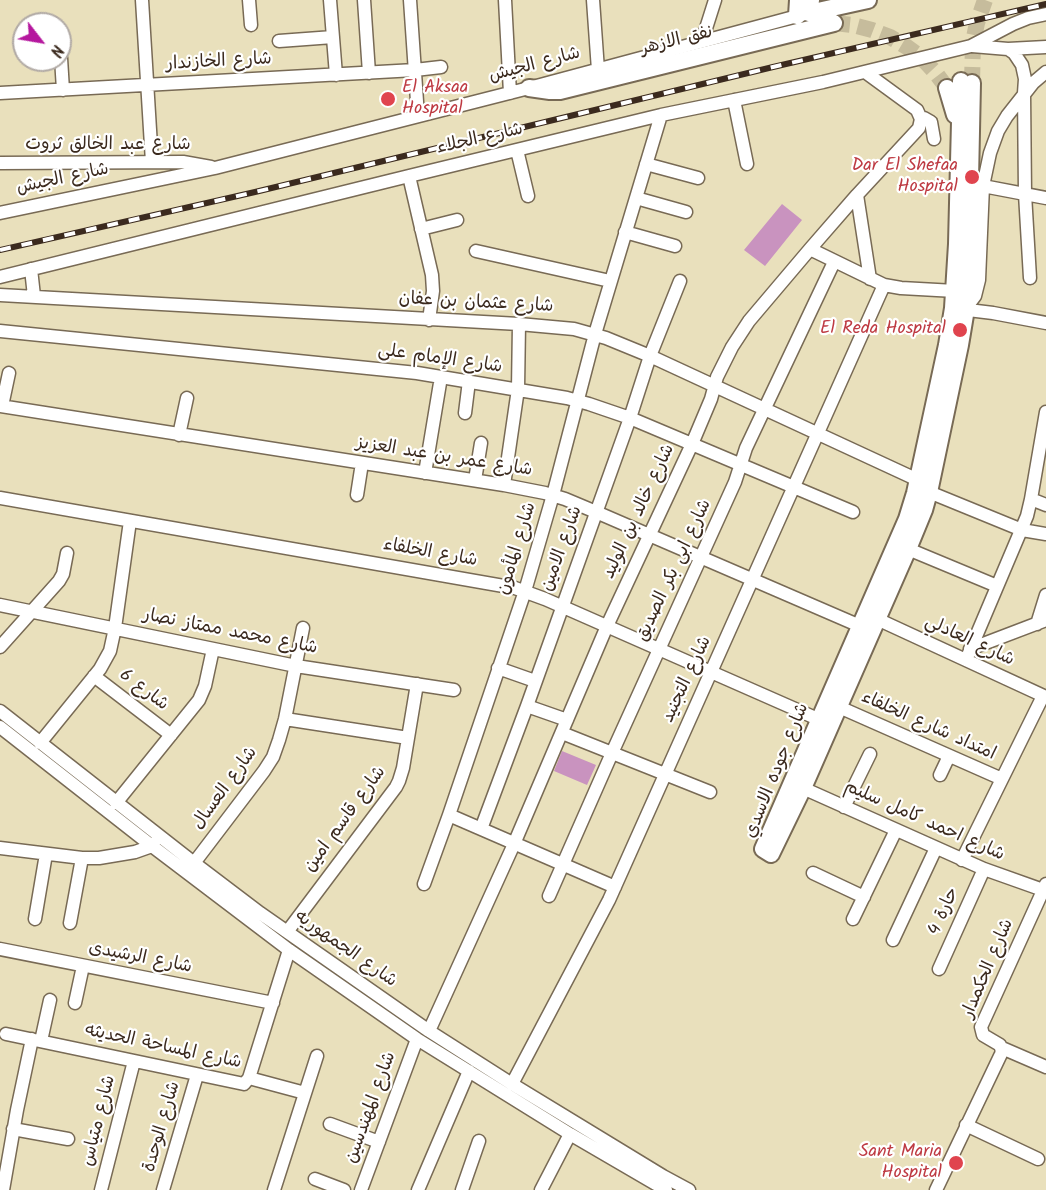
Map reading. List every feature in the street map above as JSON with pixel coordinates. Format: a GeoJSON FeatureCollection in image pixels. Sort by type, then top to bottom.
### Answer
{"type":"FeatureCollection","features":[{"type":"Feature","properties":{"kind":"main road","name":"شارع الجيش"},"geometry":{"type":"LineString","coordinates":[[804,7],[868,0]]}},
{"type":"Feature","properties":{"kind":"main road","name":"نفق الازهر"},"geometry":{"type":"LineString","coordinates":[[529,88],[560,91],[834,23]]}},
{"type":"Feature","properties":{"kind":"main road","name":"شارع جوده الاسدي"},"geometry":{"type":"LineString","coordinates":[[825,722],[839,707],[924,510],[924,486],[947,345],[959,309],[968,276],[970,155],[960,84],[955,114],[959,140],[955,291],[959,309]]}},
{"type":"Feature","properties":{"kind":"main road","name":"شارع جوده الاسدي"},"geometry":{"type":"LineString","coordinates":[[797,785],[825,722],[860,626],[924,486]]}},
{"type":"Feature","properties":{"kind":"street"},"geometry":{"type":"LineString","coordinates":[[142,0],[152,162]]}},
{"type":"Feature","properties":{"kind":"street"},"geometry":{"type":"LineString","coordinates":[[249,0],[251,25]]}},
{"type":"Feature","properties":{"kind":"street"},"geometry":{"type":"LineString","coordinates":[[330,0],[336,75]]}},
{"type":"Feature","properties":{"kind":"street"},"geometry":{"type":"LineString","coordinates":[[364,0],[369,73]]}},
{"type":"Feature","properties":{"kind":"street"},"geometry":{"type":"LineString","coordinates":[[410,0],[418,116]]}},
{"type":"Feature","properties":{"kind":"street"},"geometry":{"type":"LineString","coordinates":[[505,0],[510,93]]}},
{"type":"Feature","properties":{"kind":"street"},"geometry":{"type":"LineString","coordinates":[[593,0],[598,70]]}},
{"type":"Feature","properties":{"kind":"street"},"geometry":{"type":"LineString","coordinates":[[702,41],[715,0]]}},
{"type":"Feature","properties":{"kind":"street","name":"شارع الجيش"},"geometry":{"type":"LineString","coordinates":[[0,213],[215,168],[510,93],[702,41],[804,7]]}},
{"type":"Feature","properties":{"kind":"street","name":"شارع الجلاء"},"geometry":{"type":"LineString","coordinates":[[0,277],[661,115],[865,72],[971,46],[1013,24],[1046,14]]}},
{"type":"Feature","properties":{"kind":"street"},"geometry":{"type":"LineString","coordinates":[[279,41],[333,37]]}},
{"type":"Feature","properties":{"kind":"street","name":"شارع الجلاء"},"geometry":{"type":"LineString","coordinates":[[971,46],[1008,49],[1046,47]]}},
{"type":"Feature","properties":{"kind":"street"},"geometry":{"type":"LineString","coordinates":[[1008,49],[1022,65],[1026,79],[1024,93],[1025,194],[1030,278]]}},
{"type":"Feature","properties":{"kind":"street","name":"شارع الخازندار"},"geometry":{"type":"LineString","coordinates":[[0,93],[336,75],[441,67]]}},
{"type":"Feature","properties":{"kind":"street"},"geometry":{"type":"LineString","coordinates":[[62,72],[63,90]]}},
{"type":"Feature","properties":{"kind":"street"},"geometry":{"type":"LineString","coordinates":[[865,72],[916,110],[921,119],[931,122],[934,139]]}},
{"type":"Feature","properties":{"kind":"street"},"geometry":{"type":"LineString","coordinates":[[1024,93],[1046,72]]}},
{"type":"Feature","properties":{"kind":"street","name":"شارع جوده الاسدي"},"geometry":{"type":"LineString","coordinates":[[959,309],[975,296],[979,280],[983,186],[993,142],[1007,116],[1024,93]]}},
{"type":"Feature","properties":{"kind":"street"},"geometry":{"type":"LineString","coordinates":[[734,100],[747,164]]}},
{"type":"Feature","properties":{"kind":"street","name":"شارع المأمون"},"geometry":{"type":"LineString","coordinates":[[424,884],[525,591],[610,281],[661,115]]}},
{"type":"Feature","properties":{"kind":"street","name":"شارع خالد بن الوليد"},"geometry":{"type":"LineString","coordinates":[[429,1031],[514,844],[607,626],[692,444],[722,365],[740,334],[810,249],[919,128],[921,119]]}},
{"type":"Feature","properties":{"kind":"street"},"geometry":{"type":"LineString","coordinates":[[517,150],[528,196]]}},
{"type":"Feature","properties":{"kind":"street","name":"شارع عبد الخالق ثروت"},"geometry":{"type":"LineString","coordinates":[[0,163],[183,162],[215,168]]}},
{"type":"Feature","properties":{"kind":"street"},"geometry":{"type":"LineString","coordinates":[[646,164],[698,178]]}},
{"type":"Feature","properties":{"kind":"street"},"geometry":{"type":"LineString","coordinates":[[409,176],[433,283],[429,320]]}},
{"type":"Feature","properties":{"kind":"street"},"geometry":{"type":"LineString","coordinates":[[983,186],[1046,198]]}},
{"type":"Feature","properties":{"kind":"street"},"geometry":{"type":"LineString","coordinates":[[857,195],[870,279]]}},
{"type":"Feature","properties":{"kind":"street"},"geometry":{"type":"LineString","coordinates":[[636,198],[686,212]]}},
{"type":"Feature","properties":{"kind":"street"},"geometry":{"type":"LineString","coordinates":[[422,229],[457,220]]}},
{"type":"Feature","properties":{"kind":"street"},"geometry":{"type":"LineString","coordinates":[[625,232],[675,246]]}},
{"type":"Feature","properties":{"kind":"street"},"geometry":{"type":"LineString","coordinates":[[810,249],[884,285],[955,291]]}},
{"type":"Feature","properties":{"kind":"street"},"geometry":{"type":"LineString","coordinates":[[476,251],[610,281]]}},
{"type":"Feature","properties":{"kind":"street","name":"شارع ابى بكر الصديق"},"geometry":{"type":"LineString","coordinates":[[549,896],[735,482],[746,448],[834,262]]}},
{"type":"Feature","properties":{"kind":"street"},"geometry":{"type":"LineString","coordinates":[[31,269],[34,296]]}},
{"type":"Feature","properties":{"kind":"street","name":"شارع الامين"},"geometry":{"type":"LineString","coordinates":[[481,829],[680,281]]}},
{"type":"Feature","properties":{"kind":"street","name":"شارع التجنيد"},"geometry":{"type":"LineString","coordinates":[[512,1084],[615,887],[884,285]]}},
{"type":"Feature","properties":{"kind":"street","name":"شارع عثمان بن عفان"},"geometry":{"type":"LineString","coordinates":[[0,295],[574,329],[595,334],[651,357],[1022,530],[1046,534]]}},
{"type":"Feature","properties":{"kind":"street"},"geometry":{"type":"LineString","coordinates":[[959,309],[1046,323]]}},
{"type":"Feature","properties":{"kind":"street"},"geometry":{"type":"LineString","coordinates":[[504,485],[518,389],[519,324]]}},
{"type":"Feature","properties":{"kind":"street","name":"شارع الإمام على"},"geometry":{"type":"LineString","coordinates":[[0,331],[441,377],[578,401],[630,418],[853,512]]}},
{"type":"Feature","properties":{"kind":"street"},"geometry":{"type":"LineString","coordinates":[[1,406],[9,374]]}},
{"type":"Feature","properties":{"kind":"street"},"geometry":{"type":"LineString","coordinates":[[425,473],[441,377]]}},
{"type":"Feature","properties":{"kind":"street"},"geometry":{"type":"LineString","coordinates":[[465,413],[469,381]]}},
{"type":"Feature","properties":{"kind":"street"},"geometry":{"type":"LineString","coordinates":[[179,435],[187,398]]}},
{"type":"Feature","properties":{"kind":"street","name":"شارع عمر بن عبد العزيز"},"geometry":{"type":"LineString","coordinates":[[1,406],[475,480],[553,495],[860,626]]}},
{"type":"Feature","properties":{"kind":"street"},"geometry":{"type":"LineString","coordinates":[[968,655],[1022,530],[1031,499],[1046,412]]}},
{"type":"Feature","properties":{"kind":"street"},"geometry":{"type":"LineString","coordinates":[[475,480],[481,443]]}},
{"type":"Feature","properties":{"kind":"street"},"geometry":{"type":"LineString","coordinates":[[357,495],[362,463]]}},
{"type":"Feature","properties":{"kind":"street","name":"شارع الخلفاء"},"geometry":{"type":"LineString","coordinates":[[0,498],[492,583],[525,591],[825,722]]}},
{"type":"Feature","properties":{"kind":"street"},"geometry":{"type":"LineString","coordinates":[[1031,499],[1046,505]]}},
{"type":"Feature","properties":{"kind":"street"},"geometry":{"type":"LineString","coordinates":[[40,743],[94,676],[110,651],[130,521]]}},
{"type":"Feature","properties":{"kind":"street"},"geometry":{"type":"LineString","coordinates":[[908,549],[997,586]]}},
{"type":"Feature","properties":{"kind":"street"},"geometry":{"type":"LineString","coordinates":[[0,647],[61,579],[67,553]]}},
{"type":"Feature","properties":{"kind":"street"},"geometry":{"type":"LineString","coordinates":[[968,655],[1041,622],[1046,595]]}},
{"type":"Feature","properties":{"kind":"street","name":"شارع محمد ممتاز نصار"},"geometry":{"type":"LineString","coordinates":[[0,605],[296,666],[454,690]]}},
{"type":"Feature","properties":{"kind":"street","name":"شارع العادلي"},"geometry":{"type":"LineString","coordinates":[[877,620],[968,655],[1045,697]]}},
{"type":"Feature","properties":{"kind":"street","name":"شارع العسال"},"geometry":{"type":"LineString","coordinates":[[194,863],[269,764],[277,749],[303,628]]}},
{"type":"Feature","properties":{"kind":"street"},"geometry":{"type":"LineString","coordinates":[[116,803],[194,707],[207,679],[213,649]]}},
{"type":"Feature","properties":{"kind":"street"},"geometry":{"type":"LineString","coordinates":[[498,668],[535,681]]}},
{"type":"Feature","properties":{"kind":"street","name":"شارع 6"},"geometry":{"type":"LineString","coordinates":[[94,676],[171,735]]}},
{"type":"Feature","properties":{"kind":"street","name":"شارع قاسم امين"},"geometry":{"type":"LineString","coordinates":[[287,932],[396,787],[402,774],[417,684]]}},
{"type":"Feature","properties":{"kind":"street"},"geometry":{"type":"LineString","coordinates":[[962,860],[1045,697]]}},
{"type":"Feature","properties":{"kind":"street"},"geometry":{"type":"LineString","coordinates":[[526,706],[567,720]]}},
{"type":"Feature","properties":{"kind":"street","name":"امتداد شارع الخلفاء"},"geometry":{"type":"LineString","coordinates":[[839,707],[1002,779]]}},
{"type":"Feature","properties":{"kind":"street","name":"شارع الجمهوريه"},"geometry":{"type":"LineString","coordinates":[[0,711],[116,803],[131,822]]}},
{"type":"Feature","properties":{"kind":"street"},"geometry":{"type":"LineString","coordinates":[[285,719],[408,738]]}},
{"type":"Feature","properties":{"kind":"street","name":"شارع الجمهوريه"},"geometry":{"type":"LineString","coordinates":[[0,727],[131,822],[289,950],[417,1039],[570,1134],[644,1185],[666,1190]]}},
{"type":"Feature","properties":{"kind":"street"},"geometry":{"type":"LineString","coordinates":[[562,733],[710,792]]}},
{"type":"Feature","properties":{"kind":"street"},"geometry":{"type":"LineString","coordinates":[[844,807],[870,754]]}},
{"type":"Feature","properties":{"kind":"street"},"geometry":{"type":"LineString","coordinates":[[940,775],[949,756]]}},
{"type":"Feature","properties":{"kind":"street","name":"شارع احمد كامل سليم"},"geometry":{"type":"LineString","coordinates":[[797,785],[984,870],[1045,888]]}},
{"type":"Feature","properties":{"kind":"street"},"geometry":{"type":"LineString","coordinates":[[449,815],[615,887]]}},
{"type":"Feature","properties":{"kind":"street"},"geometry":{"type":"LineString","coordinates":[[853,919],[896,830]]}},
{"type":"Feature","properties":{"kind":"street"},"geometry":{"type":"LineString","coordinates":[[0,848],[82,858],[117,856],[156,842]]}},
{"type":"Feature","properties":{"kind":"street","name":"شارع الجمهوريه"},"geometry":{"type":"LineString","coordinates":[[156,842],[194,863],[287,932],[429,1031],[512,1084],[689,1190]]}},
{"type":"Feature","properties":{"kind":"street"},"geometry":{"type":"LineString","coordinates":[[893,940],[936,848]]}},
{"type":"Feature","properties":{"kind":"street"},"geometry":{"type":"LineString","coordinates":[[35,919],[46,854]]}},
{"type":"Feature","properties":{"kind":"street"},"geometry":{"type":"LineString","coordinates":[[70,923],[82,858]]}},
{"type":"Feature","properties":{"kind":"street","name":"حارة 4"},"geometry":{"type":"LineString","coordinates":[[939,969],[984,870]]}},
{"type":"Feature","properties":{"kind":"street"},"geometry":{"type":"LineString","coordinates":[[813,873],[864,897]]}},
{"type":"Feature","properties":{"kind":"street","name":"شارع الحكمدار"},"geometry":{"type":"LineString","coordinates":[[1045,888],[981,1027],[982,1035],[1002,1048],[1046,1067]]}},
{"type":"Feature","properties":{"kind":"street","name":"شارع الرشيدى"},"geometry":{"type":"LineString","coordinates":[[0,949],[273,1003]]}},
{"type":"Feature","properties":{"kind":"street","name":"شارع المساحة الحديثه"},"geometry":{"type":"LineString","coordinates":[[6,1034],[241,1085],[247,1083],[249,1078],[289,950]]}},
{"type":"Feature","properties":{"kind":"street"},"geometry":{"type":"LineString","coordinates":[[75,1003],[83,966]]}},
{"type":"Feature","properties":{"kind":"street"},"geometry":{"type":"LineString","coordinates":[[3,1190],[13,1129],[50,1000]]}},
{"type":"Feature","properties":{"kind":"street","name":"شارع المهندسين"},"geometry":{"type":"LineString","coordinates":[[361,1190],[417,1039]]}},
{"type":"Feature","properties":{"kind":"street"},"geometry":{"type":"LineString","coordinates":[[936,1190],[1002,1048]]}},
{"type":"Feature","properties":{"kind":"street"},"geometry":{"type":"LineString","coordinates":[[274,1190],[317,1056]]}},
{"type":"Feature","properties":{"kind":"street","name":"شارع متياس"},"geometry":{"type":"LineString","coordinates":[[101,1190],[134,1061]]}},
{"type":"Feature","properties":{"kind":"street"},"geometry":{"type":"LineString","coordinates":[[418,1190],[469,1071]]}},
{"type":"Feature","properties":{"kind":"street","name":"شارع الوحدة"},"geometry":{"type":"LineString","coordinates":[[163,1190],[197,1075]]}},
{"type":"Feature","properties":{"kind":"street"},"geometry":{"type":"LineString","coordinates":[[249,1078],[305,1093]]}},
{"type":"Feature","properties":{"kind":"street"},"geometry":{"type":"LineString","coordinates":[[330,1124],[379,1142]]}},
{"type":"Feature","properties":{"kind":"street"},"geometry":{"type":"LineString","coordinates":[[966,1125],[1038,1159]]}},
{"type":"Feature","properties":{"kind":"street"},"geometry":{"type":"LineString","coordinates":[[13,1129],[68,1139]]}},
{"type":"Feature","properties":{"kind":"street"},"geometry":{"type":"LineString","coordinates":[[541,1190],[570,1134]]}},
{"type":"Feature","properties":{"kind":"street"},"geometry":{"type":"LineString","coordinates":[[462,1190],[479,1141]]}},
{"type":"Feature","properties":{"kind":"street"},"geometry":{"type":"LineString","coordinates":[[315,1179],[344,1190]]}},
{"type":"Feature","properties":{"kind":"building"},"geometry":{"type":"Polygon","coordinates":[[[782,204],[802,220],[765,266],[744,250],[782,204]]]}},
{"type":"Feature","properties":{"kind":"building"},"geometry":{"type":"Polygon","coordinates":[[[562,751],[596,765],[587,785],[554,771],[562,751]]]}},
{"type":"Feature","properties":{"kind":"tunnel"},"geometry":{"type":"LineString","coordinates":[[972,83],[973,42],[985,0]]}},
{"type":"Feature","properties":{"kind":"tunnel"},"geometry":{"type":"LineString","coordinates":[[834,23],[853,25],[890,37],[922,58],[947,88]]}},
{"type":"Feature","properties":{"kind":"railway"},"geometry":{"type":"LineString","coordinates":[[0,250],[255,192],[773,67],[1046,4]]}},
{"type":"Feature","properties":{"kind":"place","name":"El Aksaa Hospital"},"geometry":{"type":"Point","coordinates":[388,99]}},
{"type":"Feature","properties":{"kind":"place","name":"Dar El Shefaa Hospital"},"geometry":{"type":"Point","coordinates":[972,177]}},
{"type":"Feature","properties":{"kind":"place","name":"El Reda Hospital"},"geometry":{"type":"Point","coordinates":[960,330]}},
{"type":"Feature","properties":{"kind":"place","name":"Sant Maria Hospital"},"geometry":{"type":"Point","coordinates":[956,1163]}}]}
